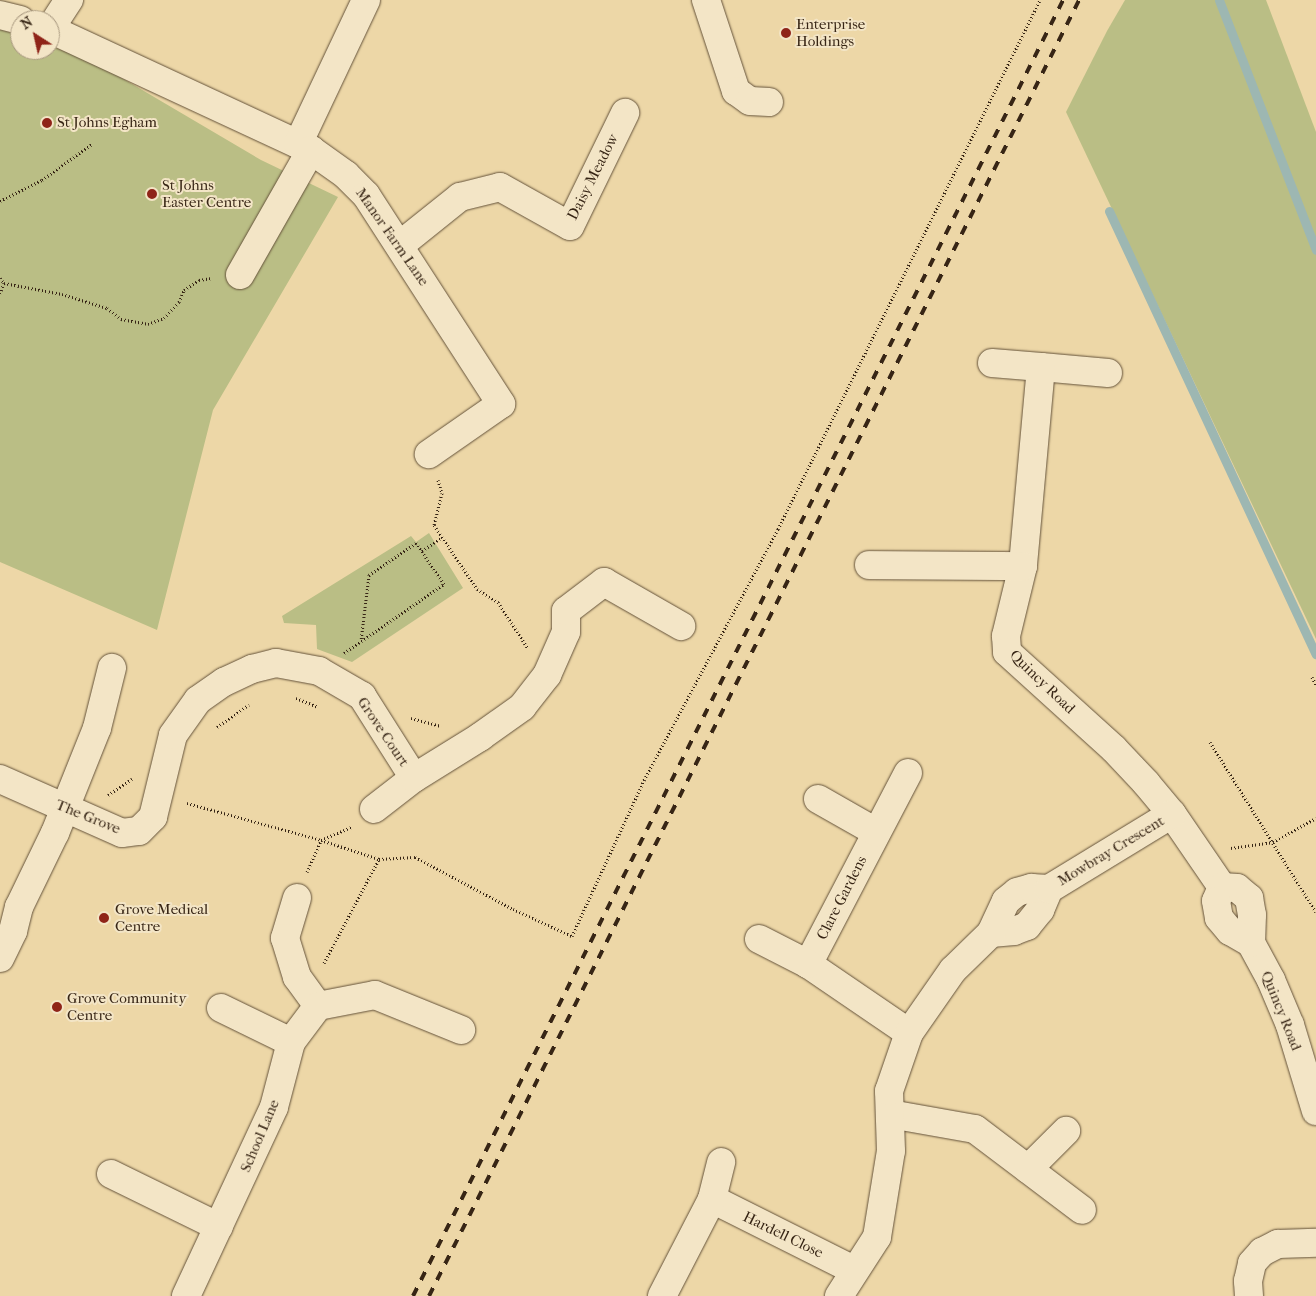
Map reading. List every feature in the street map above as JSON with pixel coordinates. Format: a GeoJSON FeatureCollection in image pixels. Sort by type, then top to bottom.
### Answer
{"type":"FeatureCollection","features":[{"type":"Feature","properties":{"kind":"street"},"geometry":{"type":"LineString","coordinates":[[60,14],[69,0]]}},
{"type":"Feature","properties":{"kind":"street"},"geometry":{"type":"LineString","coordinates":[[240,275],[305,147],[366,0]]}},
{"type":"Feature","properties":{"kind":"street"},"geometry":{"type":"LineString","coordinates":[[706,0],[736,91],[750,101],[769,102]]}},
{"type":"Feature","properties":{"kind":"street","name":"Manor Farm Lane"},"geometry":{"type":"LineString","coordinates":[[60,34],[305,147],[346,175],[366,195],[502,404],[429,454]]}},
{"type":"Feature","properties":{"kind":"street","name":"Daisy Meadow"},"geometry":{"type":"LineString","coordinates":[[400,245],[460,196],[500,187],[570,226],[625,113]]}},
{"type":"Feature","properties":{"kind":"street"},"geometry":{"type":"LineString","coordinates":[[992,363],[1108,373]]}},
{"type":"Feature","properties":{"kind":"street","name":"Quincy Road"},"geometry":{"type":"LineString","coordinates":[[1041,367],[1023,566],[1006,636],[1007,652],[1114,749],[1172,814],[1222,887],[1216,901],[1219,918],[1230,932],[1251,943],[1271,980],[1290,1026],[1316,1111]]}},
{"type":"Feature","properties":{"kind":"street"},"geometry":{"type":"LineString","coordinates":[[869,565],[1023,566]]}},
{"type":"Feature","properties":{"kind":"street","name":"Grove Court"},"geometry":{"type":"LineString","coordinates":[[374,809],[414,778],[480,737],[522,707],[546,675],[566,632],[566,610],[604,582],[681,626]]}},
{"type":"Feature","properties":{"kind":"street","name":"Grove Court"},"geometry":{"type":"LineString","coordinates":[[157,795],[173,734],[198,700],[224,682],[252,669],[276,663],[319,671],[362,696],[414,778]]}},
{"type":"Feature","properties":{"kind":"street"},"geometry":{"type":"LineString","coordinates":[[0,958],[13,931],[19,907],[55,833],[72,810],[97,728],[112,668]]}},
{"type":"Feature","properties":{"kind":"street","name":"Clare Gardens"},"geometry":{"type":"LineString","coordinates":[[808,964],[908,773]]}},
{"type":"Feature","properties":{"kind":"street","name":"The Grove"},"geometry":{"type":"LineString","coordinates":[[0,779],[122,833],[139,831],[153,817],[157,795]]}},
{"type":"Feature","properties":{"kind":"street"},"geometry":{"type":"LineString","coordinates":[[818,799],[876,832]]}},
{"type":"Feature","properties":{"kind":"street","name":"Mowbray Crescent"},"geometry":{"type":"LineString","coordinates":[[839,1296],[854,1270],[878,1236],[891,1151],[889,1091],[909,1033],[953,970],[991,934],[1014,931],[1028,926],[1040,910],[1049,889],[1172,814]]}},
{"type":"Feature","properties":{"kind":"street"},"geometry":{"type":"LineString","coordinates":[[296,898],[285,938],[298,977],[318,1006],[375,996],[461,1030]]}},
{"type":"Feature","properties":{"kind":"street"},"geometry":{"type":"LineString","coordinates":[[759,940],[808,964],[909,1033]]}},
{"type":"Feature","properties":{"kind":"street","name":"School Lane"},"geometry":{"type":"LineString","coordinates":[[186,1296],[274,1107],[291,1042],[318,1006]]}},
{"type":"Feature","properties":{"kind":"street"},"geometry":{"type":"LineString","coordinates":[[221,1008],[291,1042]]}},
{"type":"Feature","properties":{"kind":"street"},"geometry":{"type":"LineString","coordinates":[[890,1114],[975,1129],[1082,1210]]}},
{"type":"Feature","properties":{"kind":"street"},"geometry":{"type":"LineString","coordinates":[[1028,1169],[1066,1131]]}},
{"type":"Feature","properties":{"kind":"street"},"geometry":{"type":"LineString","coordinates":[[662,1296],[712,1199],[721,1162]]}},
{"type":"Feature","properties":{"kind":"street"},"geometry":{"type":"LineString","coordinates":[[111,1174],[219,1227]]}},
{"type":"Feature","properties":{"kind":"street","name":"Hardell Close"},"geometry":{"type":"LineString","coordinates":[[712,1199],[854,1270]]}},
{"type":"Feature","properties":{"kind":"street"},"geometry":{"type":"LineString","coordinates":[[1249,1296],[1248,1281],[1252,1263],[1262,1252],[1278,1244],[1316,1243]]}},
{"type":"Feature","properties":{"kind":"path"},"geometry":{"type":"LineString","coordinates":[[157,795],[321,840],[379,860],[415,857],[513,909],[572,936],[644,780],[778,530],[1040,0]]}},
{"type":"Feature","properties":{"kind":"path"},"geometry":{"type":"LineString","coordinates":[[0,200],[42,180],[92,144]]}},
{"type":"Feature","properties":{"kind":"path"},"geometry":{"type":"LineString","coordinates":[[0,278],[4,284],[62,294],[107,308],[121,319],[148,324],[164,318],[179,302],[184,290],[199,280],[240,275]]}},
{"type":"Feature","properties":{"kind":"path"},"geometry":{"type":"LineString","coordinates":[[0,294],[4,284]]}},
{"type":"Feature","properties":{"kind":"path"},"geometry":{"type":"LineString","coordinates":[[429,454],[442,493],[434,525],[477,589],[498,602],[546,675]]}},
{"type":"Feature","properties":{"kind":"path"},"geometry":{"type":"LineString","coordinates":[[422,552],[442,538]]}},
{"type":"Feature","properties":{"kind":"path"},"geometry":{"type":"LineString","coordinates":[[319,671],[444,584],[416,543],[369,575],[362,641]]}},
{"type":"Feature","properties":{"kind":"path"},"geometry":{"type":"LineString","coordinates":[[1312,678],[1316,685]]}},
{"type":"Feature","properties":{"kind":"path"},"geometry":{"type":"LineString","coordinates":[[290,696],[328,710]]}},
{"type":"Feature","properties":{"kind":"path"},"geometry":{"type":"LineString","coordinates":[[215,728],[256,700]]}},
{"type":"Feature","properties":{"kind":"path"},"geometry":{"type":"LineString","coordinates":[[376,717],[398,715],[480,737]]}},
{"type":"Feature","properties":{"kind":"path"},"geometry":{"type":"LineString","coordinates":[[1210,742],[1316,912]]}},
{"type":"Feature","properties":{"kind":"path"},"geometry":{"type":"LineString","coordinates":[[72,810],[145,771],[165,767]]}},
{"type":"Feature","properties":{"kind":"path"},"geometry":{"type":"LineString","coordinates":[[1200,856],[1255,843],[1273,842],[1316,818]]}},
{"type":"Feature","properties":{"kind":"path"},"geometry":{"type":"LineString","coordinates":[[318,1006],[322,966],[379,860]]}},
{"type":"Feature","properties":{"kind":"green space"},"geometry":{"type":"Polygon","coordinates":[[[1125,0],[1266,0],[1316,132],[1316,639],[1066,112],[1125,0]]]}},
{"type":"Feature","properties":{"kind":"green space"},"geometry":{"type":"Polygon","coordinates":[[[0,29],[10,32],[10,60],[60,60],[60,49],[93,61],[261,160],[338,197],[213,410],[157,630],[0,562],[0,29]]]}},
{"type":"Feature","properties":{"kind":"green space"},"geometry":{"type":"Polygon","coordinates":[[[429,533],[463,588],[352,662],[317,649],[316,625],[284,623],[282,616],[411,536],[416,542],[429,533]]]}},
{"type":"Feature","properties":{"kind":"waterway"},"geometry":{"type":"LineString","coordinates":[[1219,0],[1316,250]]}},
{"type":"Feature","properties":{"kind":"waterway"},"geometry":{"type":"LineString","coordinates":[[1109,211],[1316,654]]}},
{"type":"Feature","properties":{"kind":"railway"},"geometry":{"type":"LineString","coordinates":[[413,1296],[1063,0]]}},
{"type":"Feature","properties":{"kind":"railway"},"geometry":{"type":"LineString","coordinates":[[429,1296],[1079,0]]}},
{"type":"Feature","properties":{"kind":"place","name":"Enterprise Holdings"},"geometry":{"type":"Point","coordinates":[786,33]}},
{"type":"Feature","properties":{"kind":"place","name":"St Johns Egham"},"geometry":{"type":"Point","coordinates":[47,123]}},
{"type":"Feature","properties":{"kind":"place","name":"St Johns Easter Centre"},"geometry":{"type":"Point","coordinates":[152,194]}},
{"type":"Feature","properties":{"kind":"place","name":"Grove Medical Centre"},"geometry":{"type":"Point","coordinates":[104,918]}},
{"type":"Feature","properties":{"kind":"place","name":"Grove Community Centre"},"geometry":{"type":"Point","coordinates":[57,1007]}}]}
